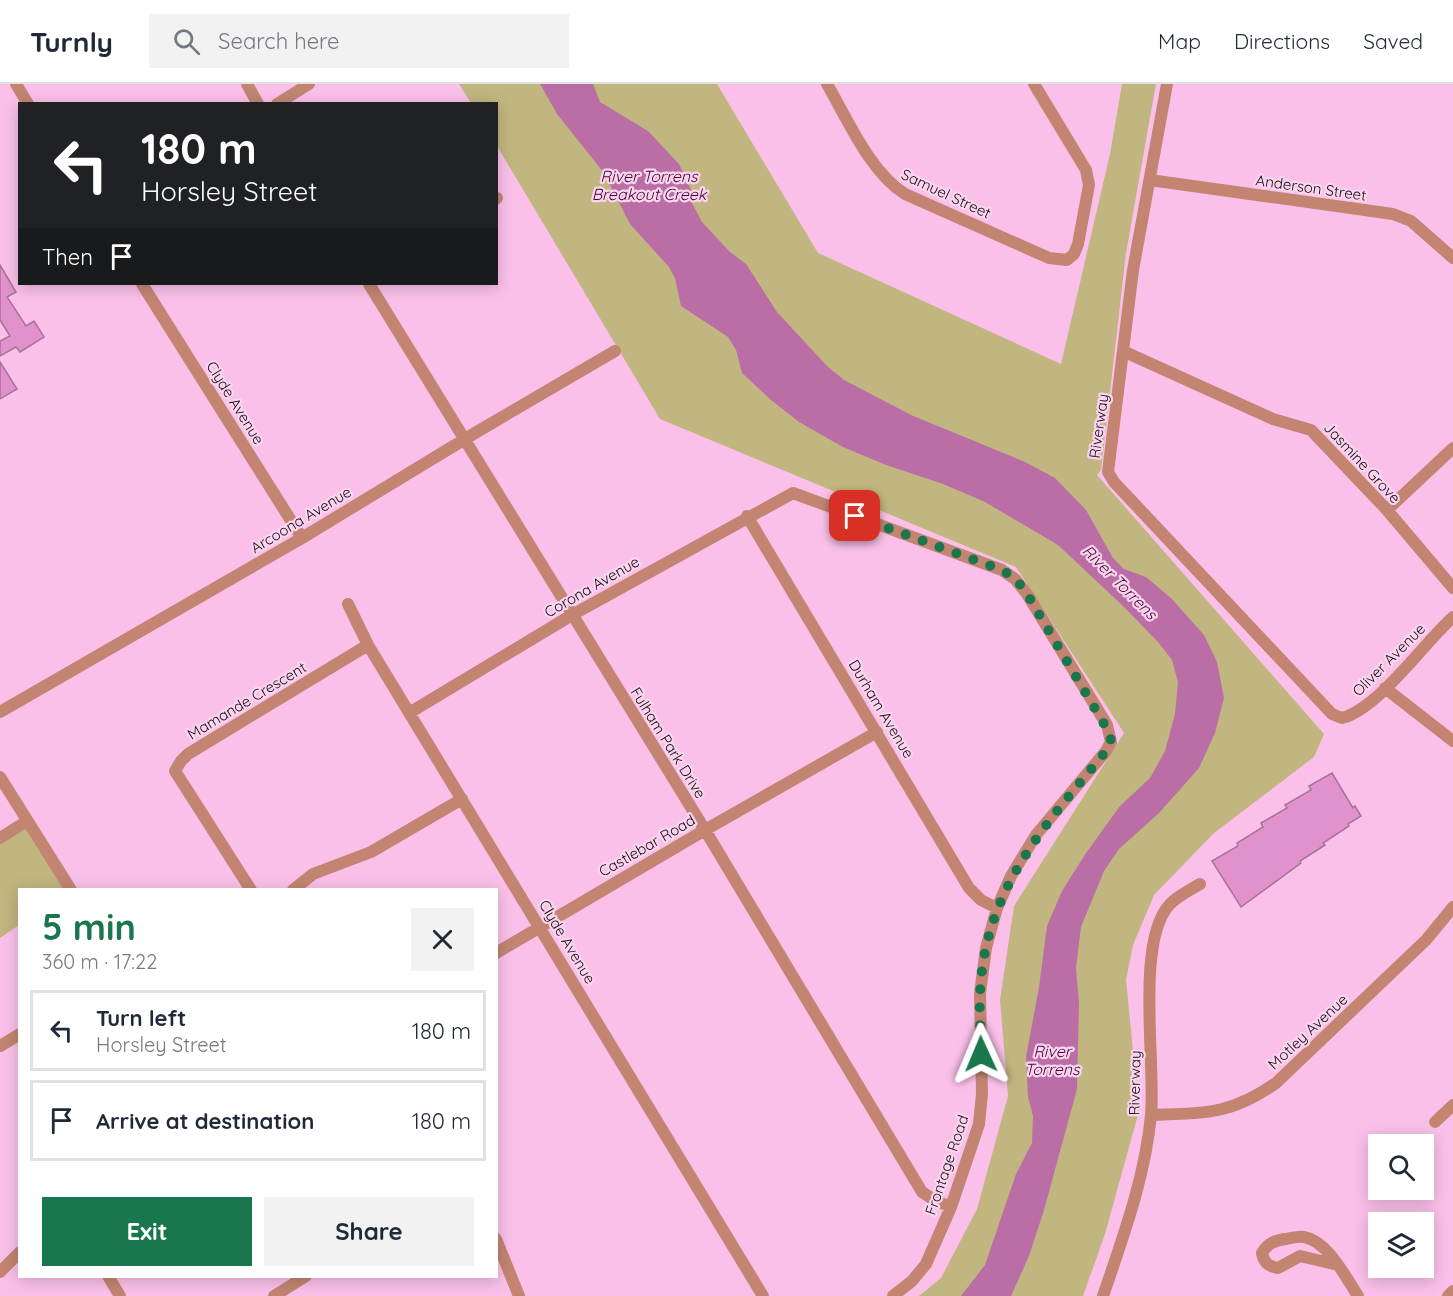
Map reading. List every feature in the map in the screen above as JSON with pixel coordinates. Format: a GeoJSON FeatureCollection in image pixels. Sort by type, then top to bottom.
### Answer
{"type":"FeatureCollection","features":[{"type":"Feature","properties":{"kind":"street"},"geometry":{"type":"LineString","coordinates":[[16,84],[27,102]]}},
{"type":"Feature","properties":{"kind":"street"},"geometry":{"type":"LineString","coordinates":[[247,84],[257,102]]}},
{"type":"Feature","properties":{"kind":"street"},"geometry":{"type":"LineString","coordinates":[[280,102],[309,84]]}},
{"type":"Feature","properties":{"kind":"street","name":"Samuel Street"},"geometry":{"type":"LineString","coordinates":[[827,84],[879,172],[891,185],[905,194],[1049,258],[1066,260],[1074,254],[1078,244],[1089,185],[1086,170],[1034,84]]}},
{"type":"Feature","properties":{"kind":"street","name":"Riverway"},"geometry":{"type":"LineString","coordinates":[[1167,84],[1133,270],[1125,352],[1108,472],[1114,482],[1332,714],[1342,718]]}},
{"type":"Feature","properties":{"kind":"street","name":"Anderson Street"},"geometry":{"type":"LineString","coordinates":[[1150,180],[1393,214],[1411,221],[1453,258]]}},
{"type":"Feature","properties":{"kind":"street","name":"Clyde Avenue"},"geometry":{"type":"LineString","coordinates":[[143,285],[302,538]]}},
{"type":"Feature","properties":{"kind":"street","name":"Fulham Park Drive"},"geometry":{"type":"LineString","coordinates":[[370,285],[705,830],[922,1192],[951,1207]]}},
{"type":"Feature","properties":{"kind":"street","name":"Arcoona Avenue"},"geometry":{"type":"LineString","coordinates":[[0,712],[302,538],[615,351]]}},
{"type":"Feature","properties":{"kind":"street","name":"Jasmine Grove"},"geometry":{"type":"LineString","coordinates":[[1125,352],[1273,419],[1311,430],[1387,510],[1453,588]]}},
{"type":"Feature","properties":{"kind":"street"},"geometry":{"type":"LineString","coordinates":[[1387,510],[1453,448]]}},
{"type":"Feature","properties":{"kind":"street","name":"Corona Avenue"},"geometry":{"type":"LineString","coordinates":[[409,713],[572,615],[747,516],[793,493],[1002,570],[1016,579],[1107,724],[1111,742]]}},
{"type":"Feature","properties":{"kind":"street","name":"Durham Avenue"},"geometry":{"type":"LineString","coordinates":[[747,516],[969,888],[981,900],[997,908]]}},
{"type":"Feature","properties":{"kind":"street","name":"Clyde Avenue"},"geometry":{"type":"LineString","coordinates":[[348,604],[368,645],[763,1296]]}},
{"type":"Feature","properties":{"kind":"street","name":"Oliver Avenue"},"geometry":{"type":"LineString","coordinates":[[1342,718],[1360,710],[1453,617]]}},
{"type":"Feature","properties":{"kind":"street","name":"Mamande Crescent"},"geometry":{"type":"LineString","coordinates":[[250,888],[175,771],[188,754],[368,645]]}},
{"type":"Feature","properties":{"kind":"street"},"geometry":{"type":"LineString","coordinates":[[1384,688],[1453,741]]}},
{"type":"Feature","properties":{"kind":"street","name":"Castlebar Road"},"geometry":{"type":"LineString","coordinates":[[498,952],[877,732]]}},
{"type":"Feature","properties":{"kind":"street","name":"Frontage Road"},"geometry":{"type":"LineString","coordinates":[[893,1296],[912,1281],[926,1264],[951,1207],[979,1124],[982,1094],[980,993],[986,948],[997,908],[1011,876],[1036,835],[1111,742]]}},
{"type":"Feature","properties":{"kind":"street"},"geometry":{"type":"LineString","coordinates":[[0,777],[70,888]]}},
{"type":"Feature","properties":{"kind":"street"},"geometry":{"type":"LineString","coordinates":[[296,888],[313,874],[371,852],[462,799]]}},
{"type":"Feature","properties":{"kind":"street"},"geometry":{"type":"LineString","coordinates":[[0,838],[27,821]]}},
{"type":"Feature","properties":{"kind":"street","name":"Riverway"},"geometry":{"type":"LineString","coordinates":[[1103,1296],[1133,1208],[1151,1115],[1150,959],[1156,934],[1169,905],[1200,884]]}},
{"type":"Feature","properties":{"kind":"street","name":"Motley Avenue"},"geometry":{"type":"LineString","coordinates":[[1151,1115],[1198,1114],[1226,1110],[1256,1097],[1276,1083],[1426,940],[1453,907]]}},
{"type":"Feature","properties":{"kind":"street"},"geometry":{"type":"LineString","coordinates":[[0,1046],[18,1035]]}},
{"type":"Feature","properties":{"kind":"street"},"geometry":{"type":"LineString","coordinates":[[1435,1122],[1453,1105]]}},
{"type":"Feature","properties":{"kind":"street"},"geometry":{"type":"LineString","coordinates":[[1338,1265],[1300,1256],[1278,1268],[1270,1266],[1263,1260],[1262,1253],[1274,1241],[1303,1236],[1312,1240],[1331,1255],[1338,1265],[1358,1296]]}},
{"type":"Feature","properties":{"kind":"street"},"geometry":{"type":"LineString","coordinates":[[498,1244],[519,1296]]}},
{"type":"Feature","properties":{"kind":"street"},"geometry":{"type":"LineString","coordinates":[[0,1272],[18,1254]]}},
{"type":"Feature","properties":{"kind":"street"},"geometry":{"type":"LineString","coordinates":[[109,1278],[120,1296]]}},
{"type":"Feature","properties":{"kind":"street"},"geometry":{"type":"LineString","coordinates":[[274,1296],[303,1278]]}},
{"type":"Feature","properties":{"kind":"street"},"geometry":{"type":"LineString","coordinates":[[1448,1296],[1453,1291]]}},
{"type":"Feature","properties":{"kind":"shaded area"},"geometry":{"type":"Polygon","coordinates":[[[459,84],[717,84],[818,253],[1061,364],[1110,154],[1122,84],[1156,84],[1126,253],[1101,470],[1097,475],[1324,734],[1314,757],[1214,833],[1154,895],[1133,945],[1126,980],[1139,1111],[1105,1234],[1083,1296],[919,1296],[941,1278],[977,1209],[1008,1096],[1000,1000],[1014,906],[1124,733],[1016,567],[660,419],[498,148],[498,102],[470,102],[459,84]]]}},
{"type":"Feature","properties":{"kind":"shaded area"},"geometry":{"type":"Polygon","coordinates":[[[27,821],[70,888],[18,888],[18,926],[0,938],[0,838],[27,821]]]}},
{"type":"Feature","properties":{"kind":"water"},"geometry":{"type":"Polygon","coordinates":[[[540,84],[593,84],[600,102],[648,131],[679,164],[691,190],[691,201],[702,222],[730,252],[746,264],[777,312],[827,366],[844,380],[911,415],[1025,462],[1055,478],[1086,510],[1113,558],[1124,569],[1146,577],[1171,598],[1204,635],[1217,662],[1224,698],[1215,733],[1199,768],[1159,813],[1119,849],[1104,871],[1081,927],[1076,968],[1079,1003],[1077,1089],[1044,1210],[1029,1256],[1011,1296],[961,1296],[985,1265],[1016,1174],[1032,1143],[1033,1116],[1028,1097],[1026,1057],[1047,926],[1062,891],[1086,853],[1120,806],[1150,778],[1165,751],[1175,714],[1178,682],[1172,660],[1122,605],[1058,545],[985,502],[843,447],[799,422],[771,400],[742,373],[736,350],[728,337],[681,306],[675,278],[669,267],[630,224],[604,173],[557,114],[540,84]]]}},
{"type":"Feature","properties":{"kind":"building"},"geometry":{"type":"Polygon","coordinates":[[[0,265],[16,292],[7,297],[26,326],[34,321],[44,337],[20,352],[16,347],[0,356],[0,341],[10,336],[0,320],[0,265]]]}},
{"type":"Feature","properties":{"kind":"building"},"geometry":{"type":"Polygon","coordinates":[[[0,362],[17,389],[0,399],[0,362]]]}},
{"type":"Feature","properties":{"kind":"building"},"geometry":{"type":"Polygon","coordinates":[[[1332,773],[1353,808],[1355,806],[1361,816],[1241,907],[1212,861],[1238,846],[1237,843],[1263,827],[1261,823],[1287,808],[1285,805],[1311,790],[1309,786],[1332,773]]]}},
{"type":"Feature","properties":{"kind":"route"},"geometry":{"type":"LineString","coordinates":[[855,516],[1002,570],[1016,579],[1107,724],[1110,734],[1111,742],[1106,751],[1036,835],[1011,876],[997,908],[986,948],[980,993],[981,1054]]}},
{"type":"Feature","properties":{"kind":"water label","name":"River Torrens Breakout Creek"},"geometry":{"type":"Point","coordinates":[649,185]}},
{"type":"Feature","properties":{"kind":"water label","name":"River Torrens"},"geometry":{"type":"Point","coordinates":[1120,582]}},
{"type":"Feature","properties":{"kind":"water label","name":"River Torrens"},"geometry":{"type":"Point","coordinates":[1052,1060]}}]}
